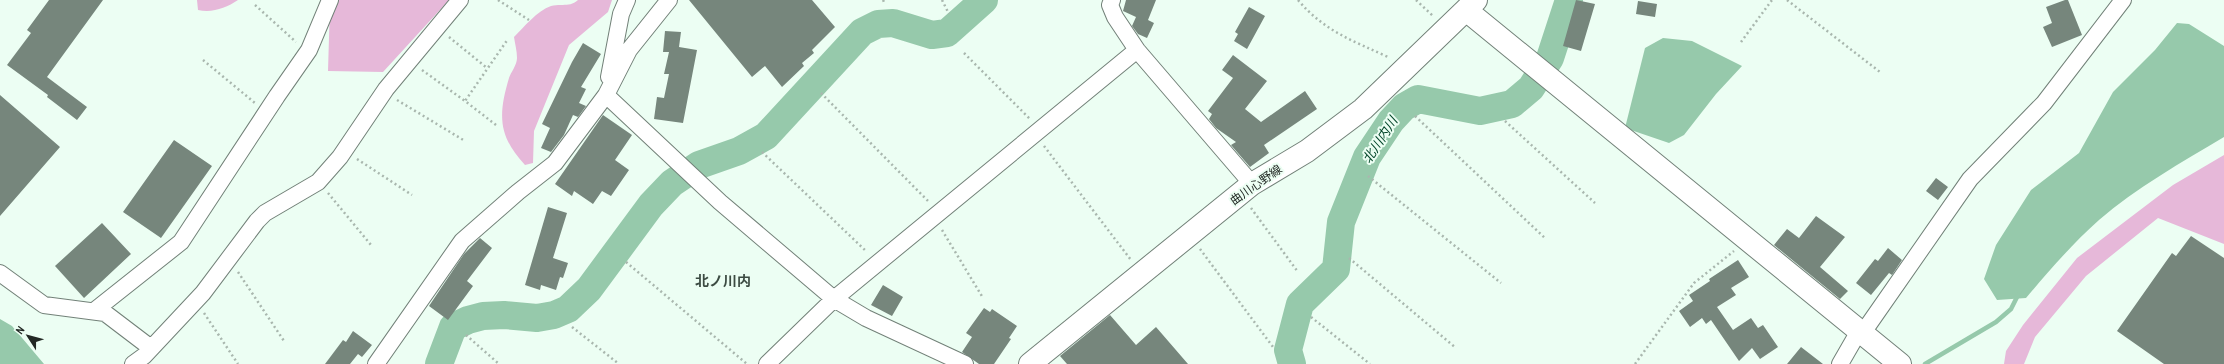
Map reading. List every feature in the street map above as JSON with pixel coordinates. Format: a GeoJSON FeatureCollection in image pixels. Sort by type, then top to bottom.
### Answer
{"type":"FeatureCollection","features":[{"type":"Feature","properties":{"kind":"main road"},"geometry":{"type":"LineString","coordinates":[[1471,5],[1860,333],[1900,364]]}},
{"type":"Feature","properties":{"kind":"main road","name":"曲川心野線"},"geometry":{"type":"LineString","coordinates":[[1030,364],[1363,109],[1471,5]]}},
{"type":"Feature","properties":{"kind":"street"},"geometry":{"type":"LineString","coordinates":[[94,311],[181,242],[276,96],[309,50],[330,0]]}},
{"type":"Feature","properties":{"kind":"street"},"geometry":{"type":"LineString","coordinates":[[134,364],[203,293],[257,221],[265,213],[318,182],[340,157],[386,89],[460,0]]}},
{"type":"Feature","properties":{"kind":"street"},"geometry":{"type":"LineString","coordinates":[[606,95],[621,14],[627,0]]}},
{"type":"Feature","properties":{"kind":"street"},"geometry":{"type":"LineString","coordinates":[[376,364],[462,241],[518,192],[555,164],[606,95],[629,50],[669,0]]}},
{"type":"Feature","properties":{"kind":"street"},"geometry":{"type":"LineString","coordinates":[[1112,0],[1110,5],[1115,17],[1138,50],[1250,195]]}},
{"type":"Feature","properties":{"kind":"street"},"geometry":{"type":"LineString","coordinates":[[1840,364],[1860,333],[1970,179],[2044,103],[2123,0]]}},
{"type":"Feature","properties":{"kind":"street"},"geometry":{"type":"LineString","coordinates":[[768,364],[834,299],[1138,50]]}},
{"type":"Feature","properties":{"kind":"street"},"geometry":{"type":"LineString","coordinates":[[606,95],[720,202],[834,299],[866,318],[965,364]]}},
{"type":"Feature","properties":{"kind":"street"},"geometry":{"type":"LineString","coordinates":[[0,272],[44,305],[105,313],[150,348]]}},
{"type":"Feature","properties":{"kind":"path"},"geometry":{"type":"LineString","coordinates":[[498,0],[529,20]]}},
{"type":"Feature","properties":{"kind":"path"},"geometry":{"type":"LineString","coordinates":[[942,0],[949,14]]}},
{"type":"Feature","properties":{"kind":"path"},"geometry":{"type":"LineString","coordinates":[[1298,0],[1310,14],[1331,31],[1394,60]]}},
{"type":"Feature","properties":{"kind":"path"},"geometry":{"type":"LineString","coordinates":[[1416,0],[1437,20]]}},
{"type":"Feature","properties":{"kind":"path"},"geometry":{"type":"LineString","coordinates":[[1741,42],[1772,0]]}},
{"type":"Feature","properties":{"kind":"path"},"geometry":{"type":"LineString","coordinates":[[1787,0],[1880,72]]}},
{"type":"Feature","properties":{"kind":"path"},"geometry":{"type":"LineString","coordinates":[[255,5],[299,45]]}},
{"type":"Feature","properties":{"kind":"path"},"geometry":{"type":"LineString","coordinates":[[448,36],[487,68]]}},
{"type":"Feature","properties":{"kind":"path"},"geometry":{"type":"LineString","coordinates":[[465,101],[508,38]]}},
{"type":"Feature","properties":{"kind":"path"},"geometry":{"type":"LineString","coordinates":[[964,53],[1033,122]]}},
{"type":"Feature","properties":{"kind":"path"},"geometry":{"type":"LineString","coordinates":[[203,60],[256,104]]}},
{"type":"Feature","properties":{"kind":"path"},"geometry":{"type":"LineString","coordinates":[[416,66],[496,125]]}},
{"type":"Feature","properties":{"kind":"path"},"geometry":{"type":"LineString","coordinates":[[821,93],[932,204]]}},
{"type":"Feature","properties":{"kind":"path"},"geometry":{"type":"LineString","coordinates":[[390,96],[465,141]]}},
{"type":"Feature","properties":{"kind":"path"},"geometry":{"type":"LineString","coordinates":[[1415,116],[1546,239]]}},
{"type":"Feature","properties":{"kind":"path"},"geometry":{"type":"LineString","coordinates":[[1505,121],[1595,203]]}},
{"type":"Feature","properties":{"kind":"path"},"geometry":{"type":"LineString","coordinates":[[1042,142],[1132,262]]}},
{"type":"Feature","properties":{"kind":"path"},"geometry":{"type":"LineString","coordinates":[[762,152],[870,256]]}},
{"type":"Feature","properties":{"kind":"path"},"geometry":{"type":"LineString","coordinates":[[354,158],[412,195]]}},
{"type":"Feature","properties":{"kind":"path"},"geometry":{"type":"LineString","coordinates":[[1368,176],[1501,283]]}},
{"type":"Feature","properties":{"kind":"path"},"geometry":{"type":"LineString","coordinates":[[324,188],[372,245]]}},
{"type":"Feature","properties":{"kind":"path"},"geometry":{"type":"LineString","coordinates":[[1250,195],[1298,272]]}},
{"type":"Feature","properties":{"kind":"path"},"geometry":{"type":"LineString","coordinates":[[939,226],[983,298]]}},
{"type":"Feature","properties":{"kind":"path"},"geometry":{"type":"LineString","coordinates":[[1635,364],[1694,283],[1749,240]]}},
{"type":"Feature","properties":{"kind":"path"},"geometry":{"type":"LineString","coordinates":[[1198,247],[1273,347]]}},
{"type":"Feature","properties":{"kind":"path"},"geometry":{"type":"LineString","coordinates":[[1349,258],[1456,348]]}},
{"type":"Feature","properties":{"kind":"path"},"geometry":{"type":"LineString","coordinates":[[626,262],[747,364]]}},
{"type":"Feature","properties":{"kind":"path"},"geometry":{"type":"LineString","coordinates":[[235,267],[284,341]]}},
{"type":"Feature","properties":{"kind":"path"},"geometry":{"type":"LineString","coordinates":[[200,307],[238,364]]}},
{"type":"Feature","properties":{"kind":"path"},"geometry":{"type":"LineString","coordinates":[[1311,317],[1370,364]]}},
{"type":"Feature","properties":{"kind":"path"},"geometry":{"type":"LineString","coordinates":[[572,328],[619,364]]}},
{"type":"Feature","properties":{"kind":"path"},"geometry":{"type":"LineString","coordinates":[[466,335],[499,364]]}},
{"type":"Feature","properties":{"kind":"shaded area"},"geometry":{"type":"Polygon","coordinates":[[[197,0],[238,0],[224,7],[204,11],[198,10],[197,0]]]}},
{"type":"Feature","properties":{"kind":"shaded area"},"geometry":{"type":"Polygon","coordinates":[[[332,0],[449,0],[383,72],[328,71],[330,4],[332,0]]]}},
{"type":"Feature","properties":{"kind":"shaded area"},"geometry":{"type":"Polygon","coordinates":[[[578,0],[612,0],[608,12],[569,45],[534,131],[533,163],[525,165],[516,154],[505,134],[502,114],[505,91],[517,61],[514,37],[546,8],[555,5],[568,5],[578,0]]]}},
{"type":"Feature","properties":{"kind":"shaded area"},"geometry":{"type":"Polygon","coordinates":[[[2177,23],[2189,24],[2224,46],[2224,137],[2160,176],[2113,208],[2070,248],[2026,298],[1997,300],[1984,279],[1996,245],[2031,190],[2079,153],[2113,92],[2155,50],[2177,23]]]}},
{"type":"Feature","properties":{"kind":"shaded area"},"geometry":{"type":"Polygon","coordinates":[[[1663,38],[1692,41],[1742,66],[1716,94],[1684,135],[1669,143],[1625,128],[1645,48],[1663,38]]]}},
{"type":"Feature","properties":{"kind":"shaded area"},"geometry":{"type":"Polygon","coordinates":[[[2224,155],[2224,244],[2158,218],[2086,276],[2035,337],[2024,364],[2004,364],[2006,351],[2023,325],[2077,258],[2173,185],[2224,155]]]}},
{"type":"Feature","properties":{"kind":"shaded area"},"geometry":{"type":"Polygon","coordinates":[[[0,319],[12,326],[44,364],[0,364],[0,319]]]}},
{"type":"Feature","properties":{"kind":"building"},"geometry":{"type":"Polygon","coordinates":[[[49,0],[103,0],[47,77],[87,107],[77,120],[47,97],[48,95],[7,65],[31,33],[27,30],[49,0]]]}},
{"type":"Feature","properties":{"kind":"building"},"geometry":{"type":"Polygon","coordinates":[[[689,0],[812,0],[835,27],[812,50],[814,53],[802,63],[804,66],[782,87],[765,66],[752,77],[689,0]]]}},
{"type":"Feature","properties":{"kind":"building"},"geometry":{"type":"Polygon","coordinates":[[[1126,0],[1156,0],[1148,20],[1154,23],[1147,38],[1138,34],[1132,26],[1136,17],[1123,11],[1126,0]]]}},
{"type":"Feature","properties":{"kind":"building"},"geometry":{"type":"Polygon","coordinates":[[[1576,0],[1595,4],[1581,51],[1563,46],[1576,0]]]}},
{"type":"Feature","properties":{"kind":"building"},"geometry":{"type":"Polygon","coordinates":[[[2068,0],[2082,35],[2052,47],[2043,27],[2052,23],[2046,7],[2068,0]]]}},
{"type":"Feature","properties":{"kind":"building"},"geometry":{"type":"Polygon","coordinates":[[[1638,1],[1657,4],[1655,17],[1636,14],[1638,1]]]}},
{"type":"Feature","properties":{"kind":"building"},"geometry":{"type":"Polygon","coordinates":[[[1249,7],[1265,16],[1247,49],[1234,41],[1238,34],[1235,32],[1249,7]]]}},
{"type":"Feature","properties":{"kind":"building"},"geometry":{"type":"Polygon","coordinates":[[[665,31],[681,32],[679,47],[697,50],[683,123],[654,119],[657,97],[664,98],[669,74],[664,74],[669,52],[663,52],[665,31]]]}},
{"type":"Feature","properties":{"kind":"building"},"geometry":{"type":"Polygon","coordinates":[[[583,43],[601,54],[581,87],[586,89],[579,103],[586,106],[578,117],[573,115],[564,135],[551,152],[541,148],[550,128],[542,124],[572,62],[583,43]]]}},
{"type":"Feature","properties":{"kind":"building"},"geometry":{"type":"Polygon","coordinates":[[[1233,55],[1267,81],[1245,109],[1261,122],[1305,91],[1317,109],[1264,145],[1269,153],[1250,167],[1231,145],[1236,142],[1216,128],[1209,119],[1212,114],[1208,111],[1233,78],[1222,70],[1233,55]]]}},
{"type":"Feature","properties":{"kind":"building"},"geometry":{"type":"Polygon","coordinates":[[[0,95],[60,147],[0,216],[0,95]]]}},
{"type":"Feature","properties":{"kind":"building"},"geometry":{"type":"Polygon","coordinates":[[[603,115],[632,135],[615,160],[629,170],[611,196],[602,191],[593,204],[574,191],[572,196],[555,184],[603,115]]]}},
{"type":"Feature","properties":{"kind":"building"},"geometry":{"type":"Polygon","coordinates":[[[174,140],[212,166],[161,238],[123,212],[174,140]]]}},
{"type":"Feature","properties":{"kind":"building"},"geometry":{"type":"Polygon","coordinates":[[[1936,178],[1948,187],[1938,200],[1926,191],[1936,178]]]}},
{"type":"Feature","properties":{"kind":"building"},"geometry":{"type":"Polygon","coordinates":[[[548,207],[567,213],[553,258],[568,263],[563,278],[560,277],[556,290],[541,285],[540,290],[525,285],[548,207]]]}},
{"type":"Feature","properties":{"kind":"building"},"geometry":{"type":"Polygon","coordinates":[[[1816,216],[1845,237],[1820,267],[1848,291],[1840,299],[1774,245],[1787,229],[1799,238],[1816,216]]]}},
{"type":"Feature","properties":{"kind":"building"},"geometry":{"type":"Polygon","coordinates":[[[102,223],[131,254],[84,298],[55,266],[102,223]]]}},
{"type":"Feature","properties":{"kind":"building"},"geometry":{"type":"Polygon","coordinates":[[[2191,236],[2224,258],[2224,364],[2164,364],[2117,331],[2172,253],[2176,256],[2191,236]]]}},
{"type":"Feature","properties":{"kind":"building"},"geometry":{"type":"Polygon","coordinates":[[[480,238],[492,248],[467,281],[473,286],[448,320],[429,306],[464,254],[480,238]]]}},
{"type":"Feature","properties":{"kind":"building"},"geometry":{"type":"Polygon","coordinates":[[[1888,248],[1902,260],[1892,275],[1889,273],[1871,295],[1856,283],[1875,259],[1878,261],[1888,248]]]}},
{"type":"Feature","properties":{"kind":"building"},"geometry":{"type":"Polygon","coordinates":[[[1738,260],[1749,277],[1731,288],[1736,295],[1717,307],[1733,330],[1751,318],[1758,328],[1763,325],[1778,347],[1760,359],[1752,348],[1739,361],[1711,320],[1706,324],[1702,318],[1690,327],[1679,311],[1693,301],[1689,295],[1710,281],[1709,279],[1738,260]]]}},
{"type":"Feature","properties":{"kind":"building"},"geometry":{"type":"Polygon","coordinates":[[[883,285],[903,297],[892,316],[871,305],[883,285]]]}},
{"type":"Feature","properties":{"kind":"building"},"geometry":{"type":"Polygon","coordinates":[[[984,308],[990,312],[992,309],[1017,326],[1009,338],[1011,339],[994,364],[979,364],[962,352],[972,337],[966,333],[984,308]]]}},
{"type":"Feature","properties":{"kind":"building"},"geometry":{"type":"Polygon","coordinates":[[[1110,315],[1136,345],[1156,327],[1188,364],[1067,364],[1060,356],[1110,315]]]}},
{"type":"Feature","properties":{"kind":"building"},"geometry":{"type":"Polygon","coordinates":[[[353,331],[372,345],[362,357],[358,354],[350,364],[325,364],[343,340],[346,342],[353,331]]]}},
{"type":"Feature","properties":{"kind":"building"},"geometry":{"type":"Polygon","coordinates":[[[1801,347],[1823,364],[1787,364],[1801,347]]]}},
{"type":"Feature","properties":{"kind":"waterway"},"geometry":{"type":"LineString","coordinates":[[439,364],[453,327],[468,320],[483,316],[504,315],[537,318],[554,315],[568,309],[589,289],[651,205],[672,183],[699,165],[739,151],[766,136],[862,32],[878,24],[893,23],[932,35],[947,33],[984,0]]}},
{"type":"Feature","properties":{"kind":"waterway","name":"北川内川"},"geometry":{"type":"LineString","coordinates":[[1292,364],[1288,350],[1300,304],[1336,269],[1341,222],[1367,157],[1391,121],[1404,107],[1418,99],[1480,111],[1512,104],[1531,88],[1550,58],[1569,0]]}},
{"type":"Feature","properties":{"kind":"waterway"},"geometry":{"type":"LineString","coordinates":[[1925,364],[1996,322],[2011,309],[2018,295]]}},
{"type":"Feature","properties":{"kind":"district","name":"北ノ川内"},"geometry":{"type":"Point","coordinates":[723,281]}}]}
